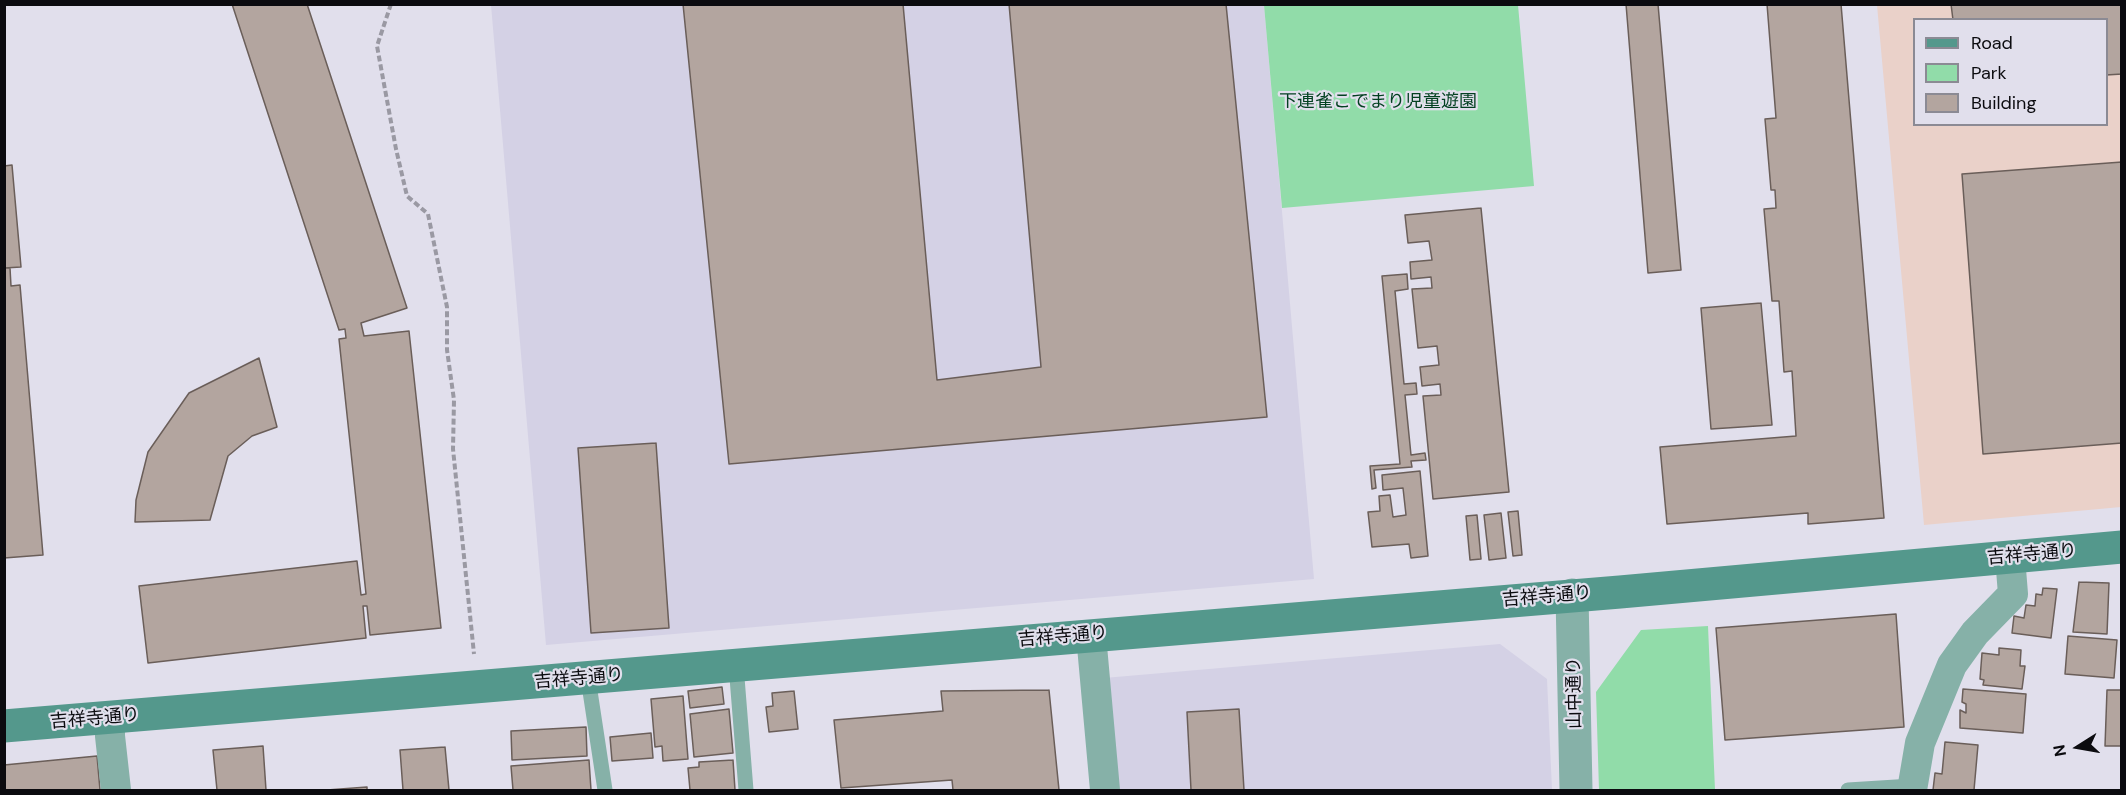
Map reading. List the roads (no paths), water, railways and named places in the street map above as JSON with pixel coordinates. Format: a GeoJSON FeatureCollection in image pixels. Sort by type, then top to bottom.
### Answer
{"type":"FeatureCollection","features":[{"type":"Feature","properties":{"kind":"main road","name":"吉祥寺通り"},"geometry":{"type":"LineString","coordinates":[[4,726],[2121,547]]}},
{"type":"Feature","properties":{"kind":"street"},"geometry":{"type":"LineString","coordinates":[[1912,788],[1920,743],[1952,664],[1975,633],[2013,594],[2010,557]]}},
{"type":"Feature","properties":{"kind":"street","name":"山中通り"},"geometry":{"type":"LineString","coordinates":[[1572,595],[1576,790]]}},
{"type":"Feature","properties":{"kind":"street"},"geometry":{"type":"LineString","coordinates":[[1091,635],[1105,790]]}},
{"type":"Feature","properties":{"kind":"street"},"geometry":{"type":"LineString","coordinates":[[110,718],[116,790]]}},
{"type":"Feature","properties":{"kind":"lane"},"geometry":{"type":"LineString","coordinates":[[736,665],[746,790]]}},
{"type":"Feature","properties":{"kind":"lane"},"geometry":{"type":"LineString","coordinates":[[588,678],[605,790]]}},
{"type":"Feature","properties":{"kind":"lane"},"geometry":{"type":"LineString","coordinates":[[1848,790],[1912,788]]}},
{"type":"Feature","properties":{"kind":"park label","name":"下連雀こでまり児童遊園"},"geometry":{"type":"Point","coordinates":[1378,102]}}]}
